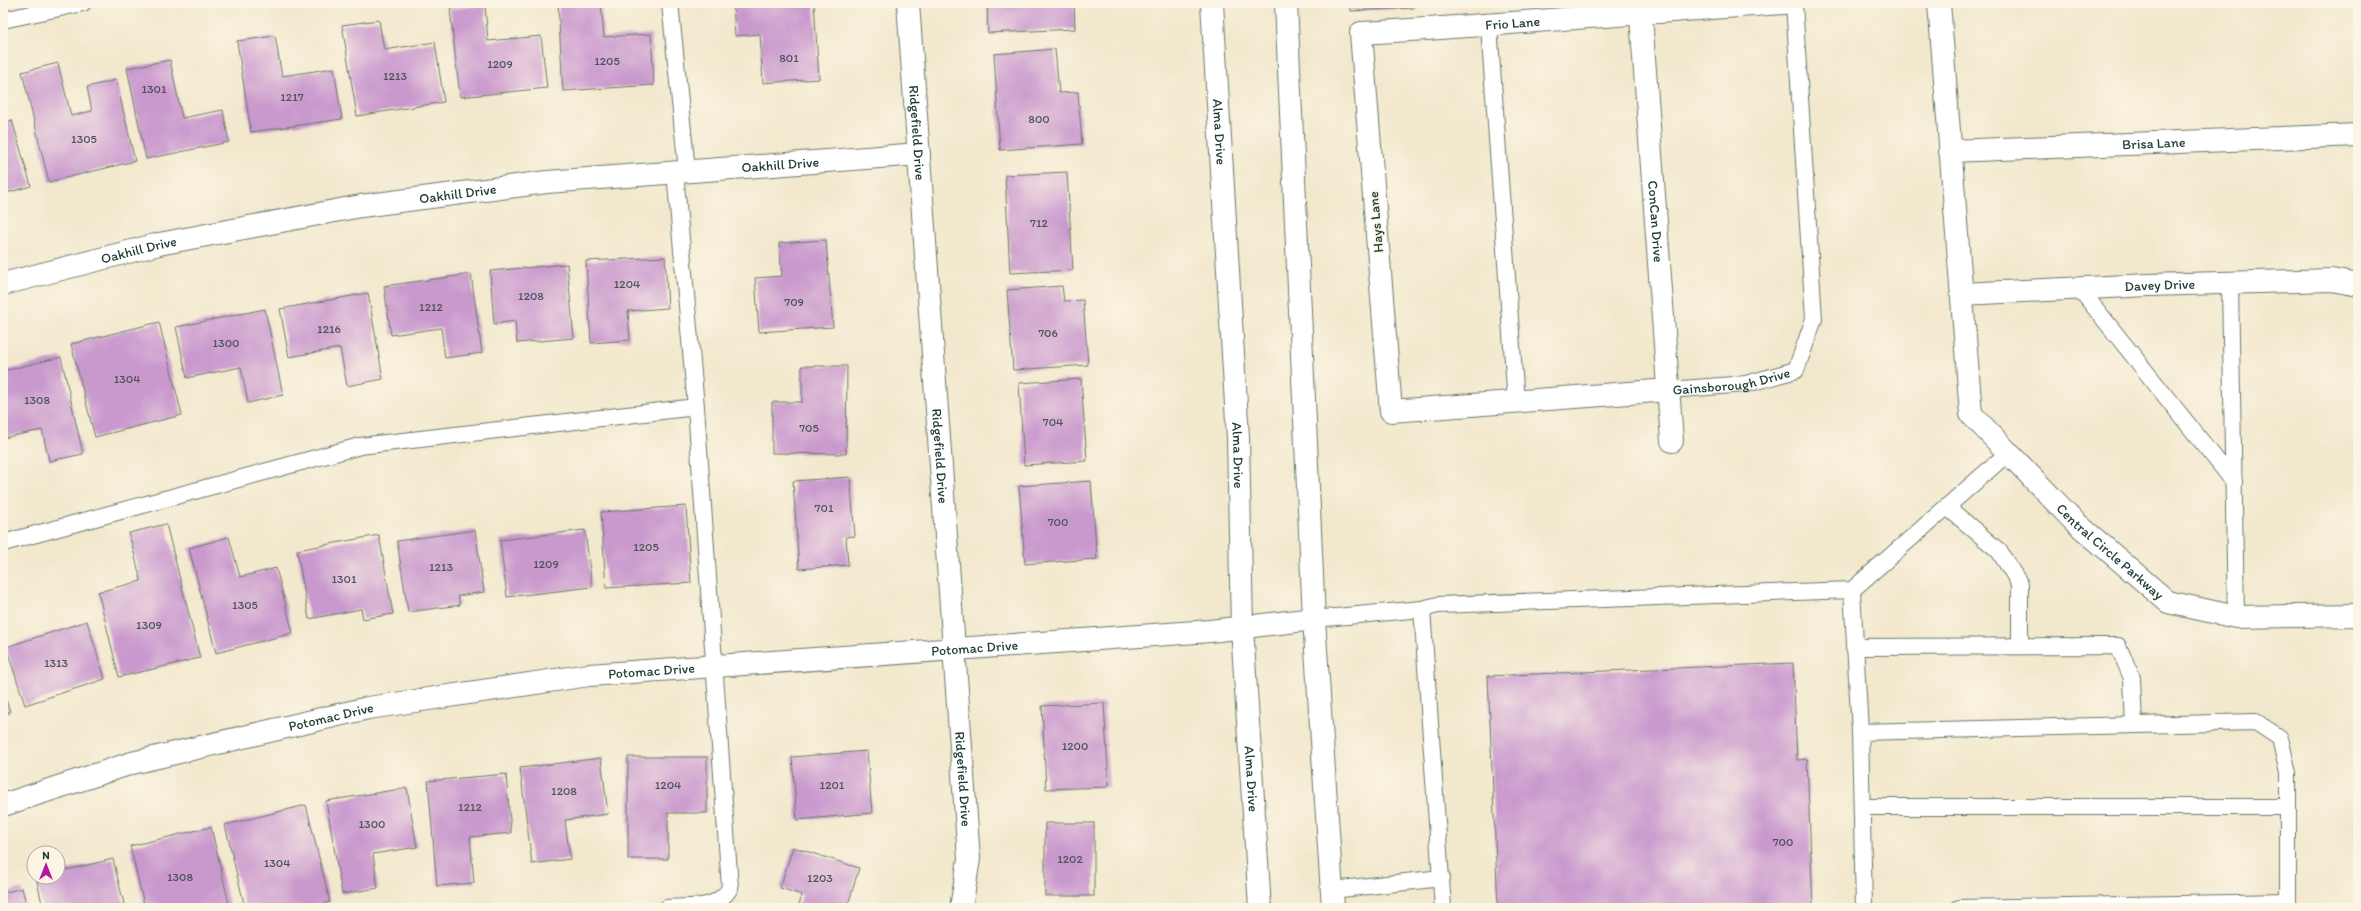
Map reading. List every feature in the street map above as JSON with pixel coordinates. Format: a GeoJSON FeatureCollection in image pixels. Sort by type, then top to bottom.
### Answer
{"type":"FeatureCollection","features":[{"type":"Feature","properties":{"kind":"street","name":"Ridgefield Drive"},"geometry":{"type":"LineString","coordinates":[[908,3],[969,859],[961,908]]}},
{"type":"Feature","properties":{"kind":"street","name":"Alma Drive"},"geometry":{"type":"LineString","coordinates":[[1212,3],[1238,438],[1242,628],[1260,908]]}},
{"type":"Feature","properties":{"kind":"street"},"geometry":{"type":"LineString","coordinates":[[1286,3],[1314,619],[1332,899]]}},
{"type":"Feature","properties":{"kind":"street","name":"Frio Lane"},"geometry":{"type":"LineString","coordinates":[[1361,33],[1489,26],[1640,8],[1784,3]]}},
{"type":"Feature","properties":{"kind":"street"},"geometry":{"type":"LineString","coordinates":[[1939,3],[1962,294]]}},
{"type":"Feature","properties":{"kind":"street","name":"ConCan Drive"},"geometry":{"type":"LineString","coordinates":[[1640,8],[1672,441]]}},
{"type":"Feature","properties":{"kind":"street","name":"Hays Lane"},"geometry":{"type":"LineString","coordinates":[[1361,33],[1391,411]]}},
{"type":"Feature","properties":{"kind":"street","name":"Brisa Lane"},"geometry":{"type":"LineString","coordinates":[[1950,151],[2358,135]]}},
{"type":"Feature","properties":{"kind":"street","name":"Oakhill Drive"},"geometry":{"type":"LineString","coordinates":[[3,284],[159,244],[361,206],[547,182],[919,154]]}},
{"type":"Feature","properties":{"kind":"street","name":"Davey Drive"},"geometry":{"type":"LineString","coordinates":[[1962,294],[2079,288],[2332,280],[2358,285]]}},
{"type":"Feature","properties":{"kind":"street","name":"Central Circle Parkway"},"geometry":{"type":"LineString","coordinates":[[1962,294],[1971,414],[2074,521],[2168,602],[2236,617],[2358,615]]}},
{"type":"Feature","properties":{"kind":"street","name":"Gainsborough Drive"},"geometry":{"type":"LineString","coordinates":[[1391,411],[1516,403],[1669,390]]}},
{"type":"Feature","properties":{"kind":"street","name":"Potomac Drive"},"geometry":{"type":"LineString","coordinates":[[3,805],[132,763],[368,708],[588,675],[954,650],[1242,628],[1314,619]]}},
{"type":"Feature","properties":{"kind":"lane"},"geometry":{"type":"LineString","coordinates":[[3,20],[83,3]]}},
{"type":"Feature","properties":{"kind":"lane"},"geometry":{"type":"LineString","coordinates":[[667,908],[714,904],[725,897],[730,888],[696,407],[670,3]]}},
{"type":"Feature","properties":{"kind":"lane","name":"Gainsborough Drive"},"geometry":{"type":"LineString","coordinates":[[1669,390],[1746,384],[1796,370],[1814,319],[1794,3]]}},
{"type":"Feature","properties":{"kind":"lane"},"geometry":{"type":"LineString","coordinates":[[1489,26],[1516,403]]}},
{"type":"Feature","properties":{"kind":"lane"},"geometry":{"type":"LineString","coordinates":[[2230,284],[2236,617]]}},
{"type":"Feature","properties":{"kind":"lane"},"geometry":{"type":"LineString","coordinates":[[2079,288],[2234,482]]}},
{"type":"Feature","properties":{"kind":"lane"},"geometry":{"type":"LineString","coordinates":[[3,543],[360,446],[696,407]]}},
{"type":"Feature","properties":{"kind":"lane"},"geometry":{"type":"LineString","coordinates":[[1314,619],[1422,609],[1438,605],[1852,590],[2008,453]]}},
{"type":"Feature","properties":{"kind":"lane"},"geometry":{"type":"LineString","coordinates":[[1947,507],[1999,550],[2020,584],[2020,646]]}},
{"type":"Feature","properties":{"kind":"lane"},"geometry":{"type":"LineString","coordinates":[[1852,590],[1854,647],[1860,732],[1864,908]]}},
{"type":"Feature","properties":{"kind":"lane"},"geometry":{"type":"LineString","coordinates":[[1422,609],[1443,908]]}},
{"type":"Feature","properties":{"kind":"lane"},"geometry":{"type":"LineString","coordinates":[[1854,647],[2118,646],[2132,678],[2134,725]]}},
{"type":"Feature","properties":{"kind":"lane"},"geometry":{"type":"LineString","coordinates":[[1860,732],[2256,722],[2280,738],[2288,773],[2288,905],[1959,908]]}},
{"type":"Feature","properties":{"kind":"lane"},"geometry":{"type":"LineString","coordinates":[[1862,807],[2288,807]]}},
{"type":"Feature","properties":{"kind":"lane"},"geometry":{"type":"LineString","coordinates":[[1332,899],[1442,878]]}},
{"type":"Feature","properties":{"kind":"building"},"geometry":{"type":"Polygon","coordinates":[[[558,3],[601,3],[604,37],[651,34],[654,85],[563,91],[558,3]]]}},
{"type":"Feature","properties":{"kind":"building"},"geometry":{"type":"Polygon","coordinates":[[[733,3],[814,3],[819,79],[763,83],[760,34],[735,36],[733,3]]]}},
{"type":"Feature","properties":{"kind":"building"},"geometry":{"type":"Polygon","coordinates":[[[987,3],[1074,3],[1075,29],[988,33],[987,3]]]}},
{"type":"Feature","properties":{"kind":"building"},"geometry":{"type":"Polygon","coordinates":[[[1350,3],[1414,3],[1414,8],[1351,11],[1350,3]]]}},
{"type":"Feature","properties":{"kind":"building"},"geometry":{"type":"Polygon","coordinates":[[[485,5],[488,41],[541,36],[547,88],[460,97],[450,9],[485,5]]]}},
{"type":"Feature","properties":{"kind":"building"},"geometry":{"type":"Polygon","coordinates":[[[379,20],[384,50],[435,42],[444,102],[357,116],[342,25],[379,20]]]}},
{"type":"Feature","properties":{"kind":"building"},"geometry":{"type":"Polygon","coordinates":[[[275,36],[282,76],[334,68],[342,119],[251,132],[237,41],[275,36]]]}},
{"type":"Feature","properties":{"kind":"building"},"geometry":{"type":"Polygon","coordinates":[[[1055,49],[1059,93],[1078,92],[1082,144],[1000,150],[994,54],[1055,49]]]}},
{"type":"Feature","properties":{"kind":"building"},"geometry":{"type":"Polygon","coordinates":[[[170,60],[182,118],[223,110],[229,142],[146,159],[127,68],[170,60]]]}},
{"type":"Feature","properties":{"kind":"building"},"geometry":{"type":"Polygon","coordinates":[[[58,63],[71,116],[92,111],[87,87],[116,80],[135,161],[49,182],[22,72],[58,63]]]}},
{"type":"Feature","properties":{"kind":"building"},"geometry":{"type":"Polygon","coordinates":[[[12,120],[31,186],[3,194],[3,123],[12,120]]]}},
{"type":"Feature","properties":{"kind":"building"},"geometry":{"type":"Polygon","coordinates":[[[1067,172],[1073,270],[1010,273],[1005,175],[1067,172]]]}},
{"type":"Feature","properties":{"kind":"building"},"geometry":{"type":"Polygon","coordinates":[[[826,240],[833,327],[759,332],[755,278],[782,276],[779,243],[826,240]]]}},
{"type":"Feature","properties":{"kind":"building"},"geometry":{"type":"Polygon","coordinates":[[[665,257],[668,308],[628,311],[630,340],[591,343],[586,261],[665,257]]]}},
{"type":"Feature","properties":{"kind":"building"},"geometry":{"type":"Polygon","coordinates":[[[567,264],[574,338],[517,343],[515,321],[494,324],[490,271],[567,264]]]}},
{"type":"Feature","properties":{"kind":"building"},"geometry":{"type":"Polygon","coordinates":[[[471,274],[482,353],[445,358],[441,328],[391,335],[384,286],[471,274]]]}},
{"type":"Feature","properties":{"kind":"building"},"geometry":{"type":"Polygon","coordinates":[[[1062,286],[1064,301],[1083,300],[1088,365],[1013,370],[1007,290],[1062,286]]]}},
{"type":"Feature","properties":{"kind":"building"},"geometry":{"type":"Polygon","coordinates":[[[368,293],[383,379],[347,386],[340,348],[289,357],[280,309],[368,293]]]}},
{"type":"Feature","properties":{"kind":"building"},"geometry":{"type":"Polygon","coordinates":[[[265,309],[283,395],[248,403],[241,367],[187,378],[176,327],[265,309]]]}},
{"type":"Feature","properties":{"kind":"building"},"geometry":{"type":"Polygon","coordinates":[[[159,322],[182,415],[95,437],[71,344],[159,322]]]}},
{"type":"Feature","properties":{"kind":"building"},"geometry":{"type":"Polygon","coordinates":[[[61,357],[83,454],[49,461],[42,430],[3,438],[3,371],[61,357]]]}},
{"type":"Feature","properties":{"kind":"building"},"geometry":{"type":"Polygon","coordinates":[[[802,366],[847,366],[846,454],[772,453],[772,402],[802,402],[802,366]]]}},
{"type":"Feature","properties":{"kind":"building"},"geometry":{"type":"Polygon","coordinates":[[[1081,379],[1087,461],[1024,465],[1019,383],[1081,379]]]}},
{"type":"Feature","properties":{"kind":"building"},"geometry":{"type":"Polygon","coordinates":[[[850,477],[855,536],[846,537],[848,565],[799,569],[793,481],[850,477]]]}},
{"type":"Feature","properties":{"kind":"building"},"geometry":{"type":"Polygon","coordinates":[[[1091,481],[1097,559],[1025,564],[1019,486],[1091,481]]]}},
{"type":"Feature","properties":{"kind":"building"},"geometry":{"type":"Polygon","coordinates":[[[686,506],[691,583],[606,588],[601,512],[686,506]]]}},
{"type":"Feature","properties":{"kind":"building"},"geometry":{"type":"Polygon","coordinates":[[[166,524],[200,658],[119,677],[98,592],[141,581],[129,533],[166,524]]]}},
{"type":"Feature","properties":{"kind":"building"},"geometry":{"type":"Polygon","coordinates":[[[475,530],[484,592],[458,596],[460,605],[408,612],[397,541],[475,530]]]}},
{"type":"Feature","properties":{"kind":"building"},"geometry":{"type":"Polygon","coordinates":[[[585,530],[592,587],[507,597],[500,540],[585,530]]]}},
{"type":"Feature","properties":{"kind":"building"},"geometry":{"type":"Polygon","coordinates":[[[379,535],[393,614],[363,619],[361,609],[309,619],[297,550],[379,535]]]}},
{"type":"Feature","properties":{"kind":"building"},"geometry":{"type":"Polygon","coordinates":[[[229,537],[240,577],[276,568],[293,633],[216,653],[189,548],[229,537]]]}},
{"type":"Feature","properties":{"kind":"building"},"geometry":{"type":"Polygon","coordinates":[[[87,621],[105,679],[25,705],[6,647],[87,621]]]}},
{"type":"Feature","properties":{"kind":"building"},"geometry":{"type":"Polygon","coordinates":[[[1793,663],[1797,760],[1807,759],[1813,908],[1498,908],[1488,676],[1793,663]]]}},
{"type":"Feature","properties":{"kind":"building"},"geometry":{"type":"Polygon","coordinates":[[[3,691],[10,712],[3,715],[3,691]]]}},
{"type":"Feature","properties":{"kind":"building"},"geometry":{"type":"Polygon","coordinates":[[[1104,703],[1109,787],[1046,789],[1042,706],[1104,703]]]}},
{"type":"Feature","properties":{"kind":"building"},"geometry":{"type":"Polygon","coordinates":[[[867,751],[872,813],[797,820],[792,757],[867,751]]]}},
{"type":"Feature","properties":{"kind":"building"},"geometry":{"type":"Polygon","coordinates":[[[628,757],[707,757],[707,813],[668,813],[668,859],[628,859],[628,757]]]}},
{"type":"Feature","properties":{"kind":"building"},"geometry":{"type":"Polygon","coordinates":[[[601,758],[608,814],[565,820],[570,859],[532,864],[520,768],[601,758]]]}},
{"type":"Feature","properties":{"kind":"building"},"geometry":{"type":"Polygon","coordinates":[[[506,774],[511,833],[470,837],[474,883],[437,886],[428,781],[506,774]]]}},
{"type":"Feature","properties":{"kind":"building"},"geometry":{"type":"Polygon","coordinates":[[[407,788],[417,847],[373,854],[378,888],[342,894],[326,801],[407,788]]]}},
{"type":"Feature","properties":{"kind":"building"},"geometry":{"type":"Polygon","coordinates":[[[306,805],[330,902],[304,908],[245,908],[225,825],[306,805]]]}},
{"type":"Feature","properties":{"kind":"building"},"geometry":{"type":"Polygon","coordinates":[[[1045,823],[1094,823],[1094,896],[1045,896],[1045,823]]]}},
{"type":"Feature","properties":{"kind":"building"},"geometry":{"type":"Polygon","coordinates":[[[211,827],[230,908],[145,908],[130,846],[211,827]]]}},
{"type":"Feature","properties":{"kind":"building"},"geometry":{"type":"Polygon","coordinates":[[[793,847],[859,868],[847,908],[798,908],[802,895],[780,888],[793,847]]]}},
{"type":"Feature","properties":{"kind":"building"},"geometry":{"type":"Polygon","coordinates":[[[113,859],[125,908],[43,908],[38,885],[66,885],[66,870],[113,859]]]}},
{"type":"Feature","properties":{"kind":"building"},"geometry":{"type":"Polygon","coordinates":[[[22,888],[27,908],[3,908],[3,893],[22,888]]]}}]}
